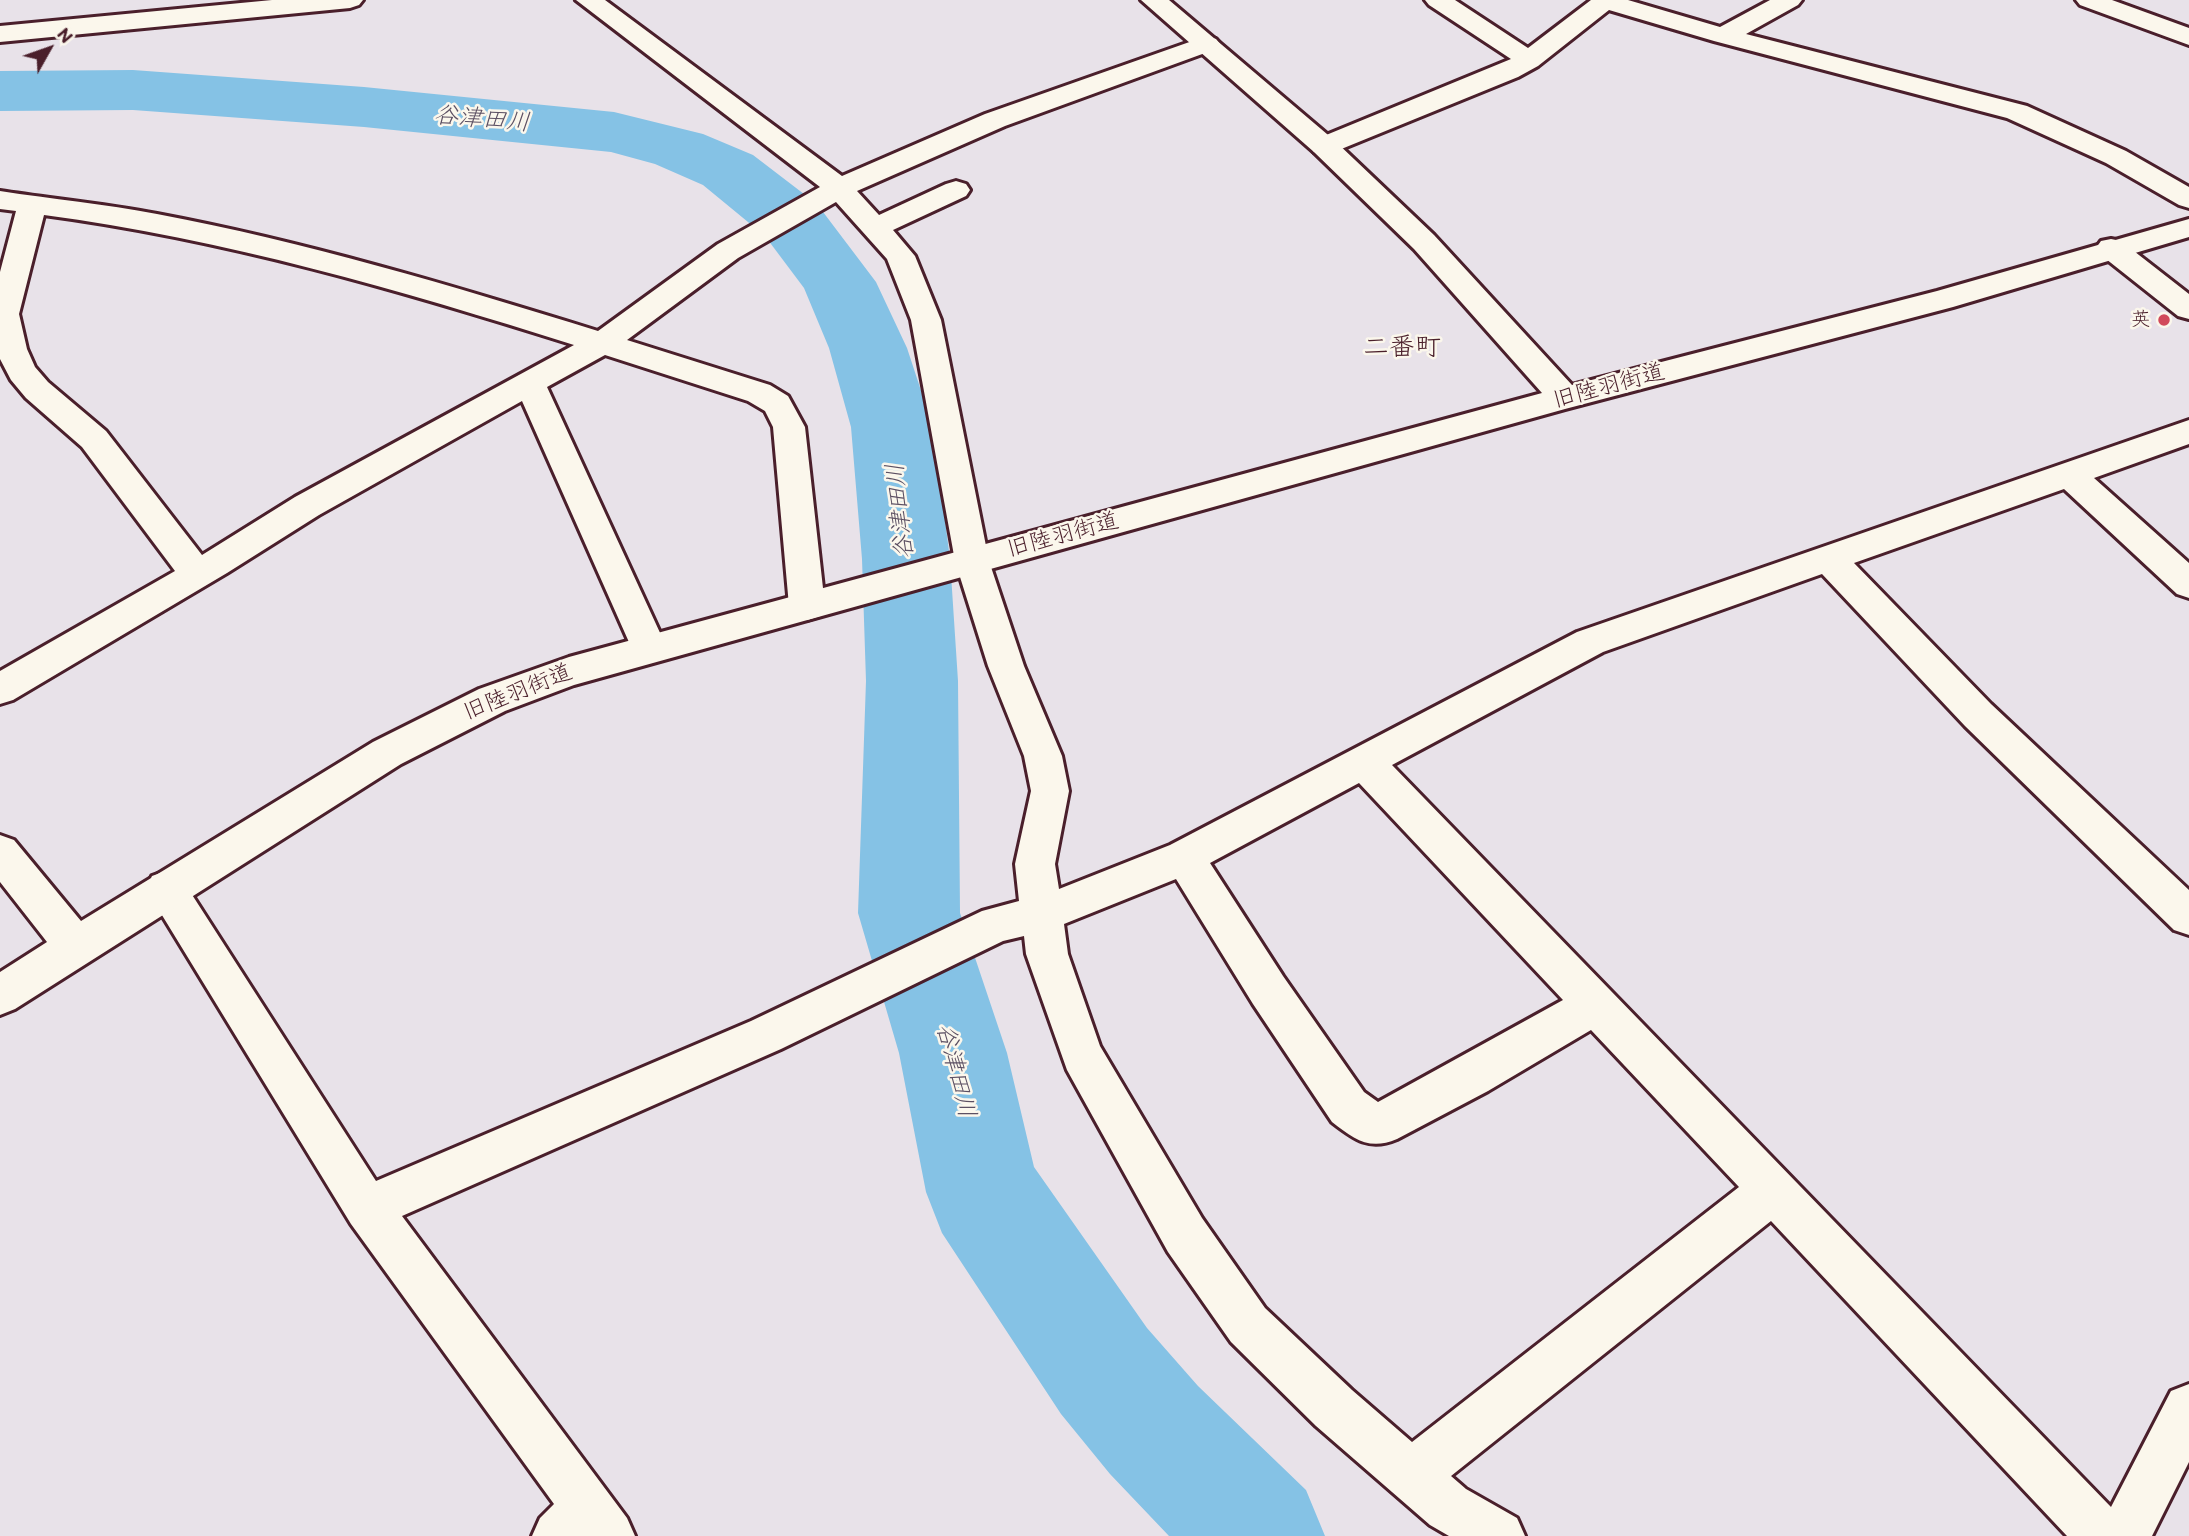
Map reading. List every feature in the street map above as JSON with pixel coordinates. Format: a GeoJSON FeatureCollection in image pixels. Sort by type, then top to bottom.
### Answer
{"type":"FeatureCollection","features":[{"type":"Feature","properties":{"kind":"street"},"geometry":{"type":"LineString","coordinates":[[0,34],[129,10],[350,0]]}},
{"type":"Feature","properties":{"kind":"street"},"geometry":{"type":"LineString","coordinates":[[589,0],[839,188],[900,256],[926,320],[959,565],[1006,666],[1043,756],[1050,791],[1035,864],[1047,954],[1082,1055],[1185,1235],[1248,1325],[1334,1408],[1448,1507],[1499,1536]]}},
{"type":"Feature","properties":{"kind":"street"},"geometry":{"type":"LineString","coordinates":[[1154,0],[1324,146],[1424,242],[1565,398]]}},
{"type":"Feature","properties":{"kind":"street"},"geometry":{"type":"LineString","coordinates":[[1438,0],[1529,60]]}},
{"type":"Feature","properties":{"kind":"street"},"geometry":{"type":"LineString","coordinates":[[1723,36],[1789,0]]}},
{"type":"Feature","properties":{"kind":"street"},"geometry":{"type":"LineString","coordinates":[[2089,0],[2109,5],[2189,37]]}},
{"type":"Feature","properties":{"kind":"street"},"geometry":{"type":"LineString","coordinates":[[1324,146],[1510,71],[1529,60],[1605,1],[1723,36],[2017,112],[2116,157],[2189,199]]}},
{"type":"Feature","properties":{"kind":"street"},"geometry":{"type":"LineString","coordinates":[[0,688],[197,574],[307,506],[602,342],[728,251],[839,188],[995,120],[1207,44]]}},
{"type":"Feature","properties":{"kind":"street"},"geometry":{"type":"LineString","coordinates":[[876,227],[956,190]]}},
{"type":"Feature","properties":{"kind":"street"},"geometry":{"type":"LineString","coordinates":[[0,200],[176,226],[280,251],[602,342],[759,393],[777,404],[789,427],[819,602]]}},
{"type":"Feature","properties":{"kind":"street"},"geometry":{"type":"LineString","coordinates":[[32,205],[4,314],[11,349],[22,372],[37,390],[94,439],[197,574]]}},
{"type":"Feature","properties":{"kind":"street","name":"旧陸羽街道"},"geometry":{"type":"LineString","coordinates":[[0,995],[387,753],[492,700],[569,672],[1565,398],[1942,300],[2111,248],[2189,228]]}},
{"type":"Feature","properties":{"kind":"street"},"geometry":{"type":"LineString","coordinates":[[2111,248],[2189,309]]}},
{"type":"Feature","properties":{"kind":"street"},"geometry":{"type":"LineString","coordinates":[[530,384],[649,648]]}},
{"type":"Feature","properties":{"kind":"street"},"geometry":{"type":"LineString","coordinates":[[367,1208],[766,1035],[997,924],[1042,914],[1184,857],[1590,642],[2189,432]]}},
{"type":"Feature","properties":{"kind":"street"},"geometry":{"type":"LineString","coordinates":[[2069,474],[2189,584]]}},
{"type":"Feature","properties":{"kind":"street"},"geometry":{"type":"LineString","coordinates":[[1828,558],[1978,715],[2189,917]]}},
{"type":"Feature","properties":{"kind":"street"},"geometry":{"type":"LineString","coordinates":[[1364,762],[2102,1536]]}},
{"type":"Feature","properties":{"kind":"street"},"geometry":{"type":"LineString","coordinates":[[0,852],[77,947]]}},
{"type":"Feature","properties":{"kind":"street"},"geometry":{"type":"LineString","coordinates":[[1184,857],[1268,990],[1348,1107],[1367,1121],[1381,1124],[1472,1076],[1596,1004]]}},
{"type":"Feature","properties":{"kind":"street"},"geometry":{"type":"LineString","coordinates":[[166,889],[367,1208],[585,1527]]}},
{"type":"Feature","properties":{"kind":"street"},"geometry":{"type":"LineString","coordinates":[[1411,1475],[1773,1190]]}},
{"type":"Feature","properties":{"kind":"street"},"geometry":{"type":"LineString","coordinates":[[2124,1536],[2189,1409]]}},
{"type":"Feature","properties":{"kind":"waterway","name":"谷津田川"},"geometry":{"type":"LineString","coordinates":[[0,91],[133,90],[364,107],[614,132],[679,149],[728,170],[791,220],[839,282],[868,348],[892,427],[906,559],[912,681],[909,913],[953,1053],[983,1192],[1104,1371],[1154,1430],[1260,1536]]}},
{"type":"Feature","properties":{"kind":"place","name":"英"},"geometry":{"type":"Point","coordinates":[2164,320]}},
{"type":"Feature","properties":{"kind":"district","name":"二番町"},"geometry":{"type":"Point","coordinates":[1402,348]}}]}
